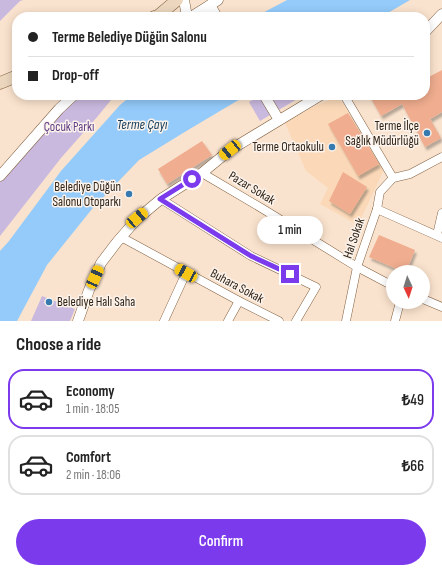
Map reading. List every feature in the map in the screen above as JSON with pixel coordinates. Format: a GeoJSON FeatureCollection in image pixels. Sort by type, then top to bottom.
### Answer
{"type":"FeatureCollection","features":[{"type":"Feature","properties":{"kind":"main road"},"geometry":{"type":"LineString","coordinates":[[163,12],[177,0]]}},
{"type":"Feature","properties":{"kind":"main road"},"geometry":{"type":"LineString","coordinates":[[0,83],[12,78]]}},
{"type":"Feature","properties":{"kind":"street"},"geometry":{"type":"LineString","coordinates":[[184,0],[186,12]]}},
{"type":"Feature","properties":{"kind":"street"},"geometry":{"type":"LineString","coordinates":[[199,12],[214,3]]}},
{"type":"Feature","properties":{"kind":"street"},"geometry":{"type":"LineString","coordinates":[[430,27],[442,14]]}},
{"type":"Feature","properties":{"kind":"street"},"geometry":{"type":"LineString","coordinates":[[0,176],[59,108],[68,100]]}},
{"type":"Feature","properties":{"kind":"street"},"geometry":{"type":"LineString","coordinates":[[267,100],[279,120]]}},
{"type":"Feature","properties":{"kind":"street"},"geometry":{"type":"LineString","coordinates":[[78,321],[89,290],[101,263],[116,242],[122,237],[137,218],[160,199],[202,173],[230,150],[313,100]]}},
{"type":"Feature","properties":{"kind":"street"},"geometry":{"type":"LineString","coordinates":[[347,100],[393,178]]}},
{"type":"Feature","properties":{"kind":"street"},"geometry":{"type":"LineString","coordinates":[[377,209],[380,192],[393,178],[410,174],[442,157]]}},
{"type":"Feature","properties":{"kind":"street","name":"Pazar Sokak"},"geometry":{"type":"LineString","coordinates":[[202,173],[356,267],[386,282]]}},
{"type":"Feature","properties":{"kind":"street"},"geometry":{"type":"LineString","coordinates":[[160,199],[251,256],[316,287],[296,321]]}},
{"type":"Feature","properties":{"kind":"street","name":"Hal Sokak"},"geometry":{"type":"LineString","coordinates":[[346,321],[356,267],[377,209],[440,236]]}},
{"type":"Feature","properties":{"kind":"street"},"geometry":{"type":"LineString","coordinates":[[440,236],[442,213]]}},
{"type":"Feature","properties":{"kind":"street","name":"Buhara Sokak"},"geometry":{"type":"LineString","coordinates":[[122,237],[238,301],[279,321]]}},
{"type":"Feature","properties":{"kind":"street"},"geometry":{"type":"LineString","coordinates":[[164,321],[186,273]]}},
{"type":"Feature","properties":{"kind":"street"},"geometry":{"type":"LineString","coordinates":[[228,321],[238,301]]}},
{"type":"Feature","properties":{"kind":"street"},"geometry":{"type":"LineString","coordinates":[[430,302],[442,307]]}},
{"type":"Feature","properties":{"kind":"street"},"geometry":{"type":"LineString","coordinates":[[395,321],[398,309]]}},
{"type":"Feature","properties":{"kind":"shaded area","name":"Terme Ortaokulu"},"geometry":{"type":"Polygon","coordinates":[[[329,100],[340,100],[384,170],[358,225],[320,204],[328,188],[306,171],[285,123],[329,100]]]}},
{"type":"Feature","properties":{"kind":"green space"},"geometry":{"type":"Polygon","coordinates":[[[0,0],[23,0],[20,1],[0,21],[0,0]]]}},
{"type":"Feature","properties":{"kind":"green space","name":"Çocuk Parkı"},"geometry":{"type":"Polygon","coordinates":[[[73,100],[111,100],[61,158],[0,236],[0,182],[73,100]]]}},
{"type":"Feature","properties":{"kind":"green space"},"geometry":{"type":"Polygon","coordinates":[[[252,100],[296,100],[260,121],[249,102],[252,100]]]}},
{"type":"Feature","properties":{"kind":"green space","name":"Belediye Halı Saha"},"geometry":{"type":"Polygon","coordinates":[[[42,296],[75,309],[70,321],[31,321],[42,296]]]}},
{"type":"Feature","properties":{"kind":"water"},"geometry":{"type":"Polygon","coordinates":[[[287,0],[410,0],[390,12],[264,12],[287,0]]]}},
{"type":"Feature","properties":{"kind":"water","name":"Terme Çayı"},"geometry":{"type":"Polygon","coordinates":[[[126,100],[239,100],[139,160],[92,209],[47,265],[17,321],[0,321],[0,251],[61,171],[126,100]]]}},
{"type":"Feature","properties":{"kind":"building"},"geometry":{"type":"Polygon","coordinates":[[[442,70],[442,112],[430,119],[441,138],[425,147],[402,104],[381,116],[372,100],[430,100],[430,76],[442,70]]]}},
{"type":"Feature","properties":{"kind":"building"},"geometry":{"type":"Polygon","coordinates":[[[348,113],[379,164],[358,176],[328,124],[348,113]]]}},
{"type":"Feature","properties":{"kind":"building"},"geometry":{"type":"Polygon","coordinates":[[[202,141],[212,155],[167,184],[158,169],[202,141]]]}},
{"type":"Feature","properties":{"kind":"building"},"geometry":{"type":"Polygon","coordinates":[[[343,172],[367,187],[350,214],[329,201],[343,172]]]}},
{"type":"Feature","properties":{"kind":"building"},"geometry":{"type":"Polygon","coordinates":[[[379,235],[415,250],[409,265],[388,265],[369,257],[379,235]]]}},
{"type":"Feature","properties":{"kind":"place","name":"Terme İlçe Sağlık Müdürlüğü"},"geometry":{"type":"Point","coordinates":[427,133]}},
{"type":"Feature","properties":{"kind":"place","name":"Terme Ortaokulu"},"geometry":{"type":"Point","coordinates":[332,147]}},
{"type":"Feature","properties":{"kind":"place","name":"Belediye Düğün Salonu Otoparkı"},"geometry":{"type":"Point","coordinates":[129,194]}},
{"type":"Feature","properties":{"kind":"place","name":"Belediye Halı Saha"},"geometry":{"type":"Point","coordinates":[49,302]}},
{"type":"Feature","properties":{"kind":"route"},"geometry":{"type":"LineString","coordinates":[[192,179],[160,199],[251,256],[290,274]]}}]}
